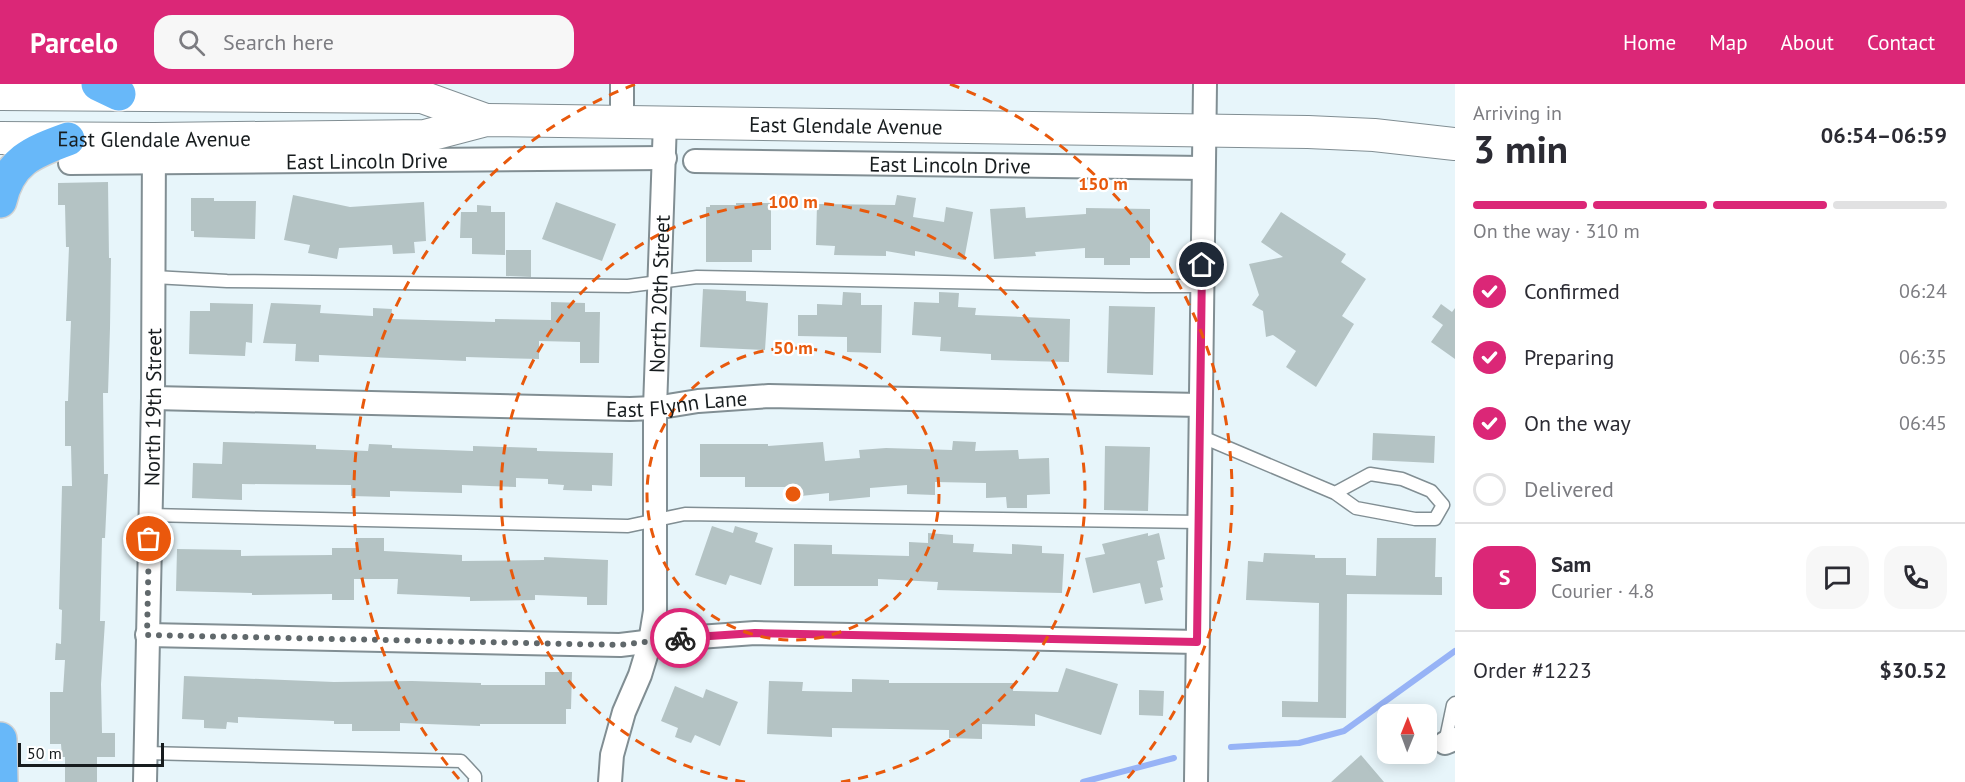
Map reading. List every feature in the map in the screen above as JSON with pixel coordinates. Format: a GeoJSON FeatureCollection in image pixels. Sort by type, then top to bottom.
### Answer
{"type":"FeatureCollection","features":[{"type":"Feature","properties":{"kind":"highway"},"geometry":{"type":"LineString","coordinates":[[0,201],[2,190],[17,165],[28,155],[69,151]]}},
{"type":"Feature","properties":{"kind":"highway"},"geometry":{"type":"LineString","coordinates":[[0,739],[1,782]]}},
{"type":"Feature","properties":{"kind":"main road","name":"East Glendale Avenue"},"geometry":{"type":"LineString","coordinates":[[0,94],[108,89],[422,97],[486,120]]}},
{"type":"Feature","properties":{"kind":"main road","name":"East Glendale Avenue"},"geometry":{"type":"LineString","coordinates":[[0,138],[69,151],[154,151],[425,136],[486,120],[1204,130]]}},
{"type":"Feature","properties":{"kind":"main road"},"geometry":{"type":"LineString","coordinates":[[1204,130],[1374,135],[1455,144]]}},
{"type":"Feature","properties":{"kind":"street"},"geometry":{"type":"LineString","coordinates":[[622,84],[622,122]]}},
{"type":"Feature","properties":{"kind":"street"},"geometry":{"type":"LineString","coordinates":[[1196,782],[1205,84]]}},
{"type":"Feature","properties":{"kind":"street","name":"North 20th Street"},"geometry":{"type":"LineString","coordinates":[[610,782],[612,755],[624,712],[640,675],[650,642],[655,611],[656,408],[665,122]]}},
{"type":"Feature","properties":{"kind":"street","name":"East Lincoln Drive"},"geometry":{"type":"LineString","coordinates":[[154,151],[665,158]]}},
{"type":"Feature","properties":{"kind":"street","name":"North 19th Street"},"geometry":{"type":"LineString","coordinates":[[145,782],[153,398],[154,151]]}},
{"type":"Feature","properties":{"kind":"street","name":"East Lincoln Drive"},"geometry":{"type":"LineString","coordinates":[[695,161],[1203,168]]}},
{"type":"Feature","properties":{"kind":"street","name":"East Flynn Lane"},"geometry":{"type":"LineString","coordinates":[[153,398],[656,408],[698,401],[769,396],[1200,405]]}},
{"type":"Feature","properties":{"kind":"street"},"geometry":{"type":"LineString","coordinates":[[147,635],[620,645],[755,633],[1197,642]]}},
{"type":"Feature","properties":{"kind":"lane"},"geometry":{"type":"LineString","coordinates":[[154,277],[239,281],[628,286],[697,277],[1202,286]]}},
{"type":"Feature","properties":{"kind":"lane"},"geometry":{"type":"LineString","coordinates":[[1200,436],[1335,493],[1356,508],[1415,519],[1435,519],[1443,505],[1431,491],[1402,479],[1370,474],[1335,493]]}},
{"type":"Feature","properties":{"kind":"lane"},"geometry":{"type":"LineString","coordinates":[[150,515],[628,526],[685,514],[1199,522]]}},
{"type":"Feature","properties":{"kind":"lane"},"geometry":{"type":"LineString","coordinates":[[1450,741],[1455,703]]}},
{"type":"Feature","properties":{"kind":"lane"},"geometry":{"type":"LineString","coordinates":[[146,753],[461,761],[475,776],[475,782]]}},
{"type":"Feature","properties":{"kind":"building"},"geometry":{"type":"Polygon","coordinates":[[[108,182],[109,258],[111,258],[110,328],[108,393],[103,393],[104,474],[108,474],[105,538],[102,538],[100,621],[105,621],[101,684],[102,733],[115,733],[115,757],[97,757],[97,782],[65,782],[65,757],[62,757],[61,744],[50,744],[50,692],[63,692],[65,660],[55,660],[56,643],[61,644],[62,610],[59,609],[62,486],[72,486],[71,446],[65,446],[65,401],[68,401],[71,321],[66,321],[69,247],[66,247],[65,205],[58,205],[58,183],[108,182]]]}},
{"type":"Feature","properties":{"kind":"building"},"geometry":{"type":"Polygon","coordinates":[[[293,195],[350,207],[424,202],[426,241],[414,242],[415,253],[393,254],[392,245],[339,248],[337,259],[308,253],[310,245],[284,240],[293,195]]]}},
{"type":"Feature","properties":{"kind":"building"},"geometry":{"type":"Polygon","coordinates":[[[897,195],[916,198],[913,217],[944,222],[946,207],[973,212],[964,260],[915,251],[915,256],[886,251],[886,256],[834,255],[835,246],[816,245],[817,204],[895,205],[897,195]]]}},
{"type":"Feature","properties":{"kind":"building"},"geometry":{"type":"Polygon","coordinates":[[[191,198],[214,198],[214,201],[256,201],[255,239],[194,237],[194,231],[191,231],[191,198]]]}},
{"type":"Feature","properties":{"kind":"building"},"geometry":{"type":"Polygon","coordinates":[[[556,202],[616,224],[602,261],[542,239],[556,202]]]}},
{"type":"Feature","properties":{"kind":"building"},"geometry":{"type":"Polygon","coordinates":[[[736,203],[771,203],[771,250],[752,250],[752,262],[706,262],[706,207],[736,205],[736,203]]]}},
{"type":"Feature","properties":{"kind":"building"},"geometry":{"type":"Polygon","coordinates":[[[477,205],[491,206],[491,212],[505,212],[505,255],[472,254],[472,238],[460,238],[461,212],[477,212],[477,205]]]}},
{"type":"Feature","properties":{"kind":"building"},"geometry":{"type":"Polygon","coordinates":[[[1025,207],[1026,218],[1086,214],[1086,208],[1150,209],[1150,258],[1130,258],[1130,265],[1104,265],[1104,258],[1085,258],[1085,248],[1035,252],[1036,256],[994,259],[990,209],[1025,207]]]}},
{"type":"Feature","properties":{"kind":"building"},"geometry":{"type":"Polygon","coordinates":[[[1281,212],[1346,254],[1341,262],[1366,279],[1342,316],[1354,324],[1316,387],[1286,367],[1296,351],[1273,335],[1266,337],[1263,311],[1252,305],[1259,295],[1249,264],[1283,257],[1261,242],[1281,212]]]}},
{"type":"Feature","properties":{"kind":"building"},"geometry":{"type":"Polygon","coordinates":[[[506,250],[531,250],[531,277],[506,276],[506,250]]]}},
{"type":"Feature","properties":{"kind":"building"},"geometry":{"type":"Polygon","coordinates":[[[703,289],[746,291],[746,301],[768,303],[765,350],[700,347],[703,289]]]}},
{"type":"Feature","properties":{"kind":"building"},"geometry":{"type":"Polygon","coordinates":[[[843,292],[861,293],[861,305],[882,305],[881,353],[847,352],[847,337],[798,336],[798,315],[817,315],[817,304],[842,305],[843,292]]]}},
{"type":"Feature","properties":{"kind":"building"},"geometry":{"type":"Polygon","coordinates":[[[939,292],[959,293],[958,307],[976,308],[975,315],[1070,319],[1069,362],[991,360],[991,354],[940,351],[941,337],[912,335],[914,302],[939,303],[939,292]]]}},
{"type":"Feature","properties":{"kind":"building"},"geometry":{"type":"Polygon","coordinates":[[[551,302],[585,303],[585,312],[600,312],[599,363],[580,363],[580,342],[539,341],[539,359],[466,357],[466,361],[319,355],[319,362],[295,361],[296,344],[263,343],[271,303],[321,305],[320,313],[373,316],[373,308],[392,309],[391,319],[495,322],[495,319],[551,320],[551,302]]]}},
{"type":"Feature","properties":{"kind":"building"},"geometry":{"type":"Polygon","coordinates":[[[210,303],[253,304],[252,343],[246,342],[245,356],[189,354],[190,311],[210,311],[210,303]]]}},
{"type":"Feature","properties":{"kind":"building"},"geometry":{"type":"Polygon","coordinates":[[[1441,304],[1452,312],[1455,308],[1455,359],[1431,342],[1443,325],[1432,317],[1441,304]]]}},
{"type":"Feature","properties":{"kind":"building"},"geometry":{"type":"Polygon","coordinates":[[[1109,306],[1155,307],[1153,375],[1107,373],[1109,306]]]}},
{"type":"Feature","properties":{"kind":"building"},"geometry":{"type":"Polygon","coordinates":[[[1373,433],[1435,436],[1434,463],[1372,460],[1373,433]]]}},
{"type":"Feature","properties":{"kind":"building"},"geometry":{"type":"Polygon","coordinates":[[[953,441],[976,442],[975,451],[1018,450],[1019,459],[1049,458],[1050,494],[1027,495],[1027,508],[1007,508],[1006,497],[986,498],[986,483],[935,482],[935,495],[907,494],[907,485],[870,488],[870,497],[829,501],[829,493],[801,496],[800,487],[795,487],[795,485],[794,487],[745,487],[745,477],[700,477],[700,444],[768,444],[768,446],[823,442],[825,461],[860,458],[859,450],[886,448],[952,450],[953,441]]]}},
{"type":"Feature","properties":{"kind":"building"},"geometry":{"type":"Polygon","coordinates":[[[223,442],[316,445],[316,449],[368,451],[369,444],[392,445],[392,448],[473,451],[473,446],[613,453],[612,486],[592,485],[592,491],[563,490],[564,485],[548,484],[548,479],[516,478],[516,487],[462,485],[462,493],[390,491],[390,497],[351,496],[351,485],[242,484],[242,500],[192,498],[193,463],[222,464],[223,442]]]}},
{"type":"Feature","properties":{"kind":"building"},"geometry":{"type":"Polygon","coordinates":[[[1105,446],[1150,447],[1148,511],[1104,510],[1105,446]]]}},
{"type":"Feature","properties":{"kind":"building"},"geometry":{"type":"Polygon","coordinates":[[[712,526],[733,533],[735,526],[758,533],[755,542],[773,548],[761,585],[730,575],[726,585],[695,575],[712,526]]]}},
{"type":"Feature","properties":{"kind":"building"},"geometry":{"type":"Polygon","coordinates":[[[928,533],[953,535],[953,543],[974,544],[973,552],[1012,554],[1012,544],[1042,546],[1042,553],[1064,554],[1062,593],[937,590],[938,582],[878,579],[878,586],[794,586],[794,544],[832,545],[832,554],[909,556],[909,542],[928,543],[928,533]]]}},
{"type":"Feature","properties":{"kind":"building"},"geometry":{"type":"Polygon","coordinates":[[[1148,533],[1148,536],[1159,533],[1165,559],[1157,561],[1163,587],[1160,588],[1163,600],[1145,604],[1140,583],[1093,593],[1085,558],[1105,554],[1102,544],[1148,533]]]}},
{"type":"Feature","properties":{"kind":"building"},"geometry":{"type":"Polygon","coordinates":[[[356,538],[384,538],[384,551],[462,555],[462,561],[544,560],[544,557],[608,560],[607,605],[587,605],[587,597],[535,595],[535,600],[470,601],[470,597],[397,594],[398,579],[354,579],[354,600],[332,600],[332,594],[252,595],[252,593],[176,591],[177,549],[241,550],[241,556],[332,555],[332,548],[356,548],[356,538]]]}},
{"type":"Feature","properties":{"kind":"building"},"geometry":{"type":"Polygon","coordinates":[[[1377,538],[1436,538],[1435,577],[1442,577],[1442,595],[1347,594],[1346,718],[1282,717],[1282,701],[1318,702],[1319,603],[1246,600],[1248,561],[1263,562],[1264,553],[1315,555],[1315,558],[1346,558],[1346,575],[1376,576],[1377,538]]]}},
{"type":"Feature","properties":{"kind":"building"},"geometry":{"type":"Polygon","coordinates":[[[1066,668],[1118,684],[1101,735],[1035,714],[1035,726],[982,724],[982,739],[949,738],[949,730],[832,728],[832,737],[767,734],[769,681],[803,682],[802,691],[852,692],[852,679],[889,680],[889,683],[1014,683],[1013,691],[1058,692],[1066,668]]]}},
{"type":"Feature","properties":{"kind":"building"},"geometry":{"type":"Polygon","coordinates":[[[545,672],[572,672],[571,709],[566,709],[566,724],[480,724],[480,726],[400,723],[400,731],[352,731],[352,724],[334,724],[334,721],[238,717],[238,723],[227,722],[226,729],[204,728],[204,720],[182,719],[184,676],[334,682],[412,681],[481,683],[481,685],[545,685],[545,672]]]}},
{"type":"Feature","properties":{"kind":"building"},"geometry":{"type":"Polygon","coordinates":[[[675,686],[703,698],[706,689],[738,702],[720,746],[695,735],[691,743],[675,737],[678,728],[661,721],[675,686]]]}},
{"type":"Feature","properties":{"kind":"building"},"geometry":{"type":"Polygon","coordinates":[[[1139,690],[1164,691],[1163,716],[1139,715],[1139,690]]]}},
{"type":"Feature","properties":{"kind":"building"},"geometry":{"type":"Polygon","coordinates":[[[1361,755],[1384,782],[1331,782],[1361,755]]]}},
{"type":"Feature","properties":{"kind":"waterway"},"geometry":{"type":"LineString","coordinates":[[1231,747],[1299,743],[1344,731],[1455,651]]}},
{"type":"Feature","properties":{"kind":"waterway"},"geometry":{"type":"LineString","coordinates":[[1083,782],[1174,758]]}},
{"type":"Feature","properties":{"kind":"way so far"},"geometry":{"type":"LineString","coordinates":[[149,539],[147,635],[620,645],[680,638]]}},
{"type":"Feature","properties":{"kind":"route"},"geometry":{"type":"LineString","coordinates":[[680,638],[755,633],[1197,642],[1202,265]]}}]}
